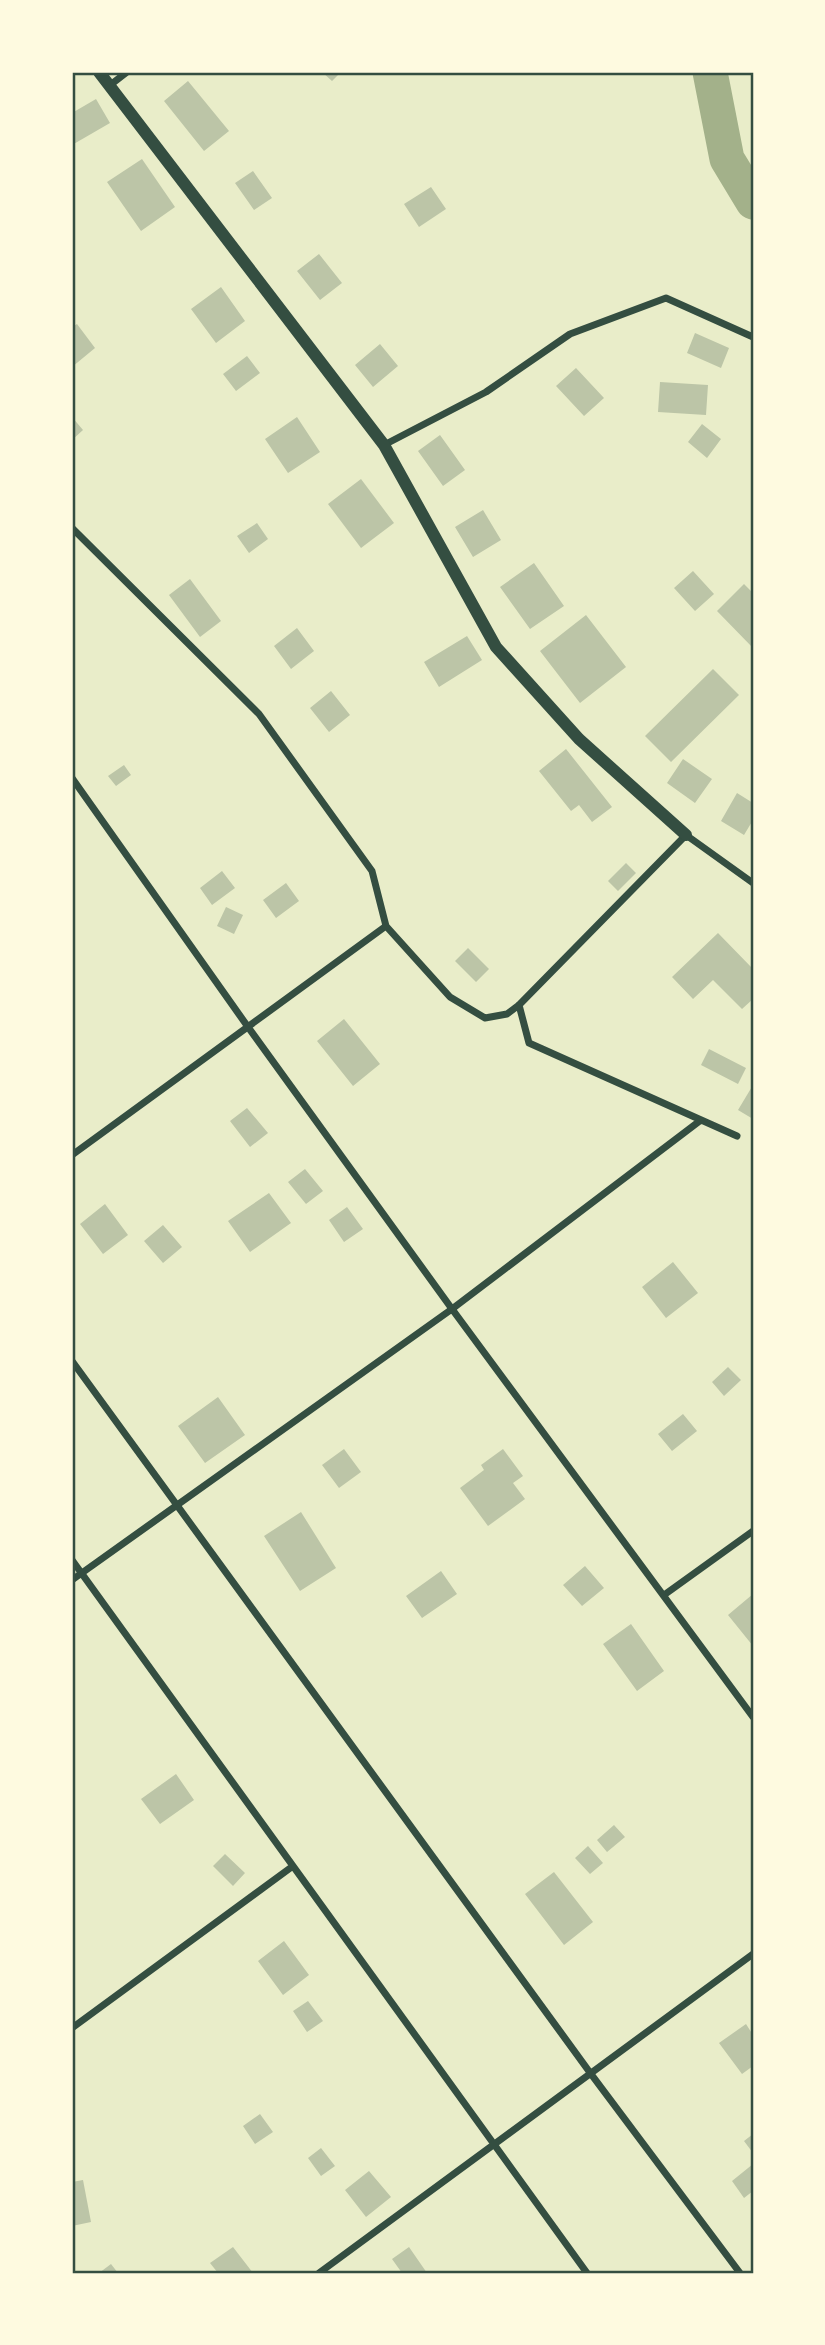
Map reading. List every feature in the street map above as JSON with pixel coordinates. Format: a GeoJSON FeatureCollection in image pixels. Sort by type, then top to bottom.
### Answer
{"type":"FeatureCollection","features":[{"type":"Feature","properties":{"kind":"street"},"geometry":{"type":"LineString","coordinates":[[99,72],[384,445],[496,647],[579,739],[686,835],[753,883]]}},
{"type":"Feature","properties":{"kind":"street"},"geometry":{"type":"LineString","coordinates":[[109,86],[127,72]]}},
{"type":"Feature","properties":{"kind":"street"},"geometry":{"type":"LineString","coordinates":[[384,445],[486,392],[570,334],[666,298],[753,337]]}},
{"type":"Feature","properties":{"kind":"street"},"geometry":{"type":"LineString","coordinates":[[72,528],[259,714],[372,871],[386,926],[450,997],[485,1018],[507,1014],[519,1005],[686,835]]}},
{"type":"Feature","properties":{"kind":"street"},"geometry":{"type":"LineString","coordinates":[[72,778],[452,1309],[753,1717]]}},
{"type":"Feature","properties":{"kind":"street"},"geometry":{"type":"LineString","coordinates":[[72,1155],[386,926]]}},
{"type":"Feature","properties":{"kind":"street"},"geometry":{"type":"LineString","coordinates":[[519,1005],[528,1043],[737,1136]]}},
{"type":"Feature","properties":{"kind":"street"},"geometry":{"type":"LineString","coordinates":[[72,1580],[452,1309],[701,1120]]}},
{"type":"Feature","properties":{"kind":"street"},"geometry":{"type":"LineString","coordinates":[[72,1361],[591,2074],[740,2273]]}},
{"type":"Feature","properties":{"kind":"street"},"geometry":{"type":"LineString","coordinates":[[664,1595],[753,1531]]}},
{"type":"Feature","properties":{"kind":"street"},"geometry":{"type":"LineString","coordinates":[[72,1560],[587,2273]]}},
{"type":"Feature","properties":{"kind":"street"},"geometry":{"type":"LineString","coordinates":[[72,2028],[293,1866]]}},
{"type":"Feature","properties":{"kind":"street"},"geometry":{"type":"LineString","coordinates":[[319,2273],[753,1954]]}},
{"type":"Feature","properties":{"kind":"building"},"geometry":{"type":"Polygon","coordinates":[[[322,72],[341,72],[332,81],[322,72]]]}},
{"type":"Feature","properties":{"kind":"building"},"geometry":{"type":"Polygon","coordinates":[[[188,81],[229,131],[204,151],[164,101],[188,81]]]}},
{"type":"Feature","properties":{"kind":"building"},"geometry":{"type":"Polygon","coordinates":[[[96,99],[110,123],[72,145],[72,113],[96,99]]]}},
{"type":"Feature","properties":{"kind":"building"},"geometry":{"type":"Polygon","coordinates":[[[142,159],[175,207],[141,231],[107,182],[142,159]]]}},
{"type":"Feature","properties":{"kind":"building"},"geometry":{"type":"Polygon","coordinates":[[[253,171],[272,198],[254,210],[235,183],[253,171]]]}},
{"type":"Feature","properties":{"kind":"building"},"geometry":{"type":"Polygon","coordinates":[[[431,187],[446,209],[419,227],[404,204],[431,187]]]}},
{"type":"Feature","properties":{"kind":"building"},"geometry":{"type":"Polygon","coordinates":[[[319,254],[342,283],[320,300],[297,271],[319,254]]]}},
{"type":"Feature","properties":{"kind":"building"},"geometry":{"type":"Polygon","coordinates":[[[221,287],[245,321],[216,343],[191,309],[221,287]]]}},
{"type":"Feature","properties":{"kind":"building"},"geometry":{"type":"Polygon","coordinates":[[[77,324],[95,348],[72,367],[72,327],[77,324]]]}},
{"type":"Feature","properties":{"kind":"building"},"geometry":{"type":"Polygon","coordinates":[[[695,333],[729,348],[721,368],[687,353],[695,333]]]}},
{"type":"Feature","properties":{"kind":"building"},"geometry":{"type":"Polygon","coordinates":[[[380,344],[398,366],[373,387],[355,365],[380,344]]]}},
{"type":"Feature","properties":{"kind":"building"},"geometry":{"type":"Polygon","coordinates":[[[247,356],[260,373],[236,391],[223,374],[247,356]]]}},
{"type":"Feature","properties":{"kind":"building"},"geometry":{"type":"Polygon","coordinates":[[[576,368],[604,398],[584,416],[556,386],[576,368]]]}},
{"type":"Feature","properties":{"kind":"building"},"geometry":{"type":"Polygon","coordinates":[[[660,382],[708,385],[706,415],[658,412],[660,382]]]}},
{"type":"Feature","properties":{"kind":"building"},"geometry":{"type":"Polygon","coordinates":[[[72,417],[83,430],[72,440],[72,417]]]}},
{"type":"Feature","properties":{"kind":"building"},"geometry":{"type":"Polygon","coordinates":[[[297,417],[320,452],[288,473],[265,439],[297,417]]]}},
{"type":"Feature","properties":{"kind":"building"},"geometry":{"type":"Polygon","coordinates":[[[702,424],[721,439],[707,458],[688,442],[702,424]]]}},
{"type":"Feature","properties":{"kind":"building"},"geometry":{"type":"Polygon","coordinates":[[[440,435],[465,470],[443,486],[418,451],[440,435]]]}},
{"type":"Feature","properties":{"kind":"building"},"geometry":{"type":"Polygon","coordinates":[[[361,479],[394,523],[361,548],[328,504],[361,479]]]}},
{"type":"Feature","properties":{"kind":"building"},"geometry":{"type":"Polygon","coordinates":[[[483,510],[501,540],[473,557],[455,527],[483,510]]]}},
{"type":"Feature","properties":{"kind":"building"},"geometry":{"type":"Polygon","coordinates":[[[257,523],[268,539],[249,553],[237,536],[257,523]]]}},
{"type":"Feature","properties":{"kind":"building"},"geometry":{"type":"Polygon","coordinates":[[[534,563],[564,606],[530,629],[500,587],[534,563]]]}},
{"type":"Feature","properties":{"kind":"building"},"geometry":{"type":"Polygon","coordinates":[[[693,571],[714,594],[695,611],[674,588],[693,571]]]}},
{"type":"Feature","properties":{"kind":"building"},"geometry":{"type":"Polygon","coordinates":[[[190,579],[221,621],[200,637],[169,595],[190,579]]]}},
{"type":"Feature","properties":{"kind":"building"},"geometry":{"type":"Polygon","coordinates":[[[744,584],[753,593],[753,648],[717,611],[744,584]]]}},
{"type":"Feature","properties":{"kind":"building"},"geometry":{"type":"Polygon","coordinates":[[[586,615],[626,667],[580,703],[540,651],[586,615]]]}},
{"type":"Feature","properties":{"kind":"building"},"geometry":{"type":"Polygon","coordinates":[[[297,628],[314,651],[291,669],[274,646],[297,628]]]}},
{"type":"Feature","properties":{"kind":"building"},"geometry":{"type":"Polygon","coordinates":[[[467,636],[482,660],[439,687],[424,662],[467,636]]]}},
{"type":"Feature","properties":{"kind":"building"},"geometry":{"type":"Polygon","coordinates":[[[713,669],[739,695],[671,762],[645,736],[713,669]]]}},
{"type":"Feature","properties":{"kind":"building"},"geometry":{"type":"Polygon","coordinates":[[[331,691],[350,715],[329,732],[310,708],[331,691]]]}},
{"type":"Feature","properties":{"kind":"building"},"geometry":{"type":"Polygon","coordinates":[[[566,749],[612,807],[592,822],[579,805],[571,811],[539,771],[566,749]]]}},
{"type":"Feature","properties":{"kind":"building"},"geometry":{"type":"Polygon","coordinates":[[[683,759],[712,779],[695,803],[667,783],[683,759]]]}},
{"type":"Feature","properties":{"kind":"building"},"geometry":{"type":"Polygon","coordinates":[[[124,765],[131,775],[116,786],[108,776],[124,765]]]}},
{"type":"Feature","properties":{"kind":"building"},"geometry":{"type":"Polygon","coordinates":[[[737,793],[753,803],[753,820],[744,835],[721,821],[737,793]]]}},
{"type":"Feature","properties":{"kind":"building"},"geometry":{"type":"Polygon","coordinates":[[[626,863],[636,873],[618,891],[608,881],[626,863]]]}},
{"type":"Feature","properties":{"kind":"building"},"geometry":{"type":"Polygon","coordinates":[[[222,871],[235,888],[212,905],[200,888],[222,871]]]}},
{"type":"Feature","properties":{"kind":"building"},"geometry":{"type":"Polygon","coordinates":[[[286,883],[299,901],[276,918],[263,900],[286,883]]]}},
{"type":"Feature","properties":{"kind":"building"},"geometry":{"type":"Polygon","coordinates":[[[226,907],[243,915],[234,934],[217,926],[226,907]]]}},
{"type":"Feature","properties":{"kind":"building"},"geometry":{"type":"Polygon","coordinates":[[[718,933],[753,969],[753,999],[742,1009],[713,980],[693,999],[672,977],[718,933]]]}},
{"type":"Feature","properties":{"kind":"building"},"geometry":{"type":"Polygon","coordinates":[[[468,948],[489,969],[476,982],[455,961],[468,948]]]}},
{"type":"Feature","properties":{"kind":"building"},"geometry":{"type":"Polygon","coordinates":[[[344,1019],[380,1064],[353,1086],[317,1041],[344,1019]]]}},
{"type":"Feature","properties":{"kind":"building"},"geometry":{"type":"Polygon","coordinates":[[[709,1049],[746,1068],[738,1084],[701,1065],[709,1049]]]}},
{"type":"Feature","properties":{"kind":"building"},"geometry":{"type":"Polygon","coordinates":[[[753,1085],[753,1119],[738,1110],[753,1085]]]}},
{"type":"Feature","properties":{"kind":"building"},"geometry":{"type":"Polygon","coordinates":[[[247,1108],[268,1133],[250,1147],[230,1121],[247,1108]]]}},
{"type":"Feature","properties":{"kind":"building"},"geometry":{"type":"Polygon","coordinates":[[[305,1169],[323,1191],[306,1204],[288,1182],[305,1169]]]}},
{"type":"Feature","properties":{"kind":"building"},"geometry":{"type":"Polygon","coordinates":[[[269,1193],[291,1223],[250,1252],[228,1221],[269,1193]]]}},
{"type":"Feature","properties":{"kind":"building"},"geometry":{"type":"Polygon","coordinates":[[[105,1204],[128,1235],[103,1254],[80,1224],[105,1204]]]}},
{"type":"Feature","properties":{"kind":"building"},"geometry":{"type":"Polygon","coordinates":[[[347,1207],[363,1229],[344,1242],[329,1220],[347,1207]]]}},
{"type":"Feature","properties":{"kind":"building"},"geometry":{"type":"Polygon","coordinates":[[[163,1225],[182,1247],[163,1263],[144,1241],[163,1225]]]}},
{"type":"Feature","properties":{"kind":"building"},"geometry":{"type":"Polygon","coordinates":[[[673,1262],[698,1293],[666,1318],[642,1287],[673,1262]]]}},
{"type":"Feature","properties":{"kind":"building"},"geometry":{"type":"Polygon","coordinates":[[[728,1367],[741,1380],[724,1396],[712,1382],[728,1367]]]}},
{"type":"Feature","properties":{"kind":"building"},"geometry":{"type":"Polygon","coordinates":[[[218,1397],[245,1435],[205,1463],[178,1426],[218,1397]]]}},
{"type":"Feature","properties":{"kind":"building"},"geometry":{"type":"Polygon","coordinates":[[[683,1414],[697,1431],[672,1451],[658,1434],[683,1414]]]}},
{"type":"Feature","properties":{"kind":"building"},"geometry":{"type":"Polygon","coordinates":[[[344,1449],[361,1472],[339,1488],[322,1465],[344,1449]]]}},
{"type":"Feature","properties":{"kind":"building"},"geometry":{"type":"Polygon","coordinates":[[[503,1449],[523,1476],[513,1483],[525,1499],[488,1526],[460,1488],[484,1470],[481,1465],[503,1449]]]}},
{"type":"Feature","properties":{"kind":"building"},"geometry":{"type":"Polygon","coordinates":[[[301,1512],[336,1568],[300,1591],[264,1536],[301,1512]]]}},
{"type":"Feature","properties":{"kind":"building"},"geometry":{"type":"Polygon","coordinates":[[[585,1566],[604,1588],[582,1606],[563,1585],[585,1566]]]}},
{"type":"Feature","properties":{"kind":"building"},"geometry":{"type":"Polygon","coordinates":[[[441,1571],[457,1594],[422,1618],[406,1596],[441,1571]]]}},
{"type":"Feature","properties":{"kind":"building"},"geometry":{"type":"Polygon","coordinates":[[[753,1594],[753,1646],[728,1615],[753,1594]]]}},
{"type":"Feature","properties":{"kind":"building"},"geometry":{"type":"Polygon","coordinates":[[[631,1624],[664,1671],[637,1691],[603,1644],[631,1624]]]}},
{"type":"Feature","properties":{"kind":"building"},"geometry":{"type":"Polygon","coordinates":[[[176,1774],[194,1800],[160,1824],[141,1799],[176,1774]]]}},
{"type":"Feature","properties":{"kind":"building"},"geometry":{"type":"Polygon","coordinates":[[[614,1825],[625,1837],[607,1852],[597,1840],[614,1825]]]}},
{"type":"Feature","properties":{"kind":"building"},"geometry":{"type":"Polygon","coordinates":[[[588,1846],[603,1863],[590,1874],[575,1858],[588,1846]]]}},
{"type":"Feature","properties":{"kind":"building"},"geometry":{"type":"Polygon","coordinates":[[[225,1854],[245,1873],[233,1886],[213,1866],[225,1854]]]}},
{"type":"Feature","properties":{"kind":"building"},"geometry":{"type":"Polygon","coordinates":[[[554,1872],[593,1922],[564,1945],[525,1894],[554,1872]]]}},
{"type":"Feature","properties":{"kind":"building"},"geometry":{"type":"Polygon","coordinates":[[[284,1941],[309,1975],[283,1995],[258,1961],[284,1941]]]}},
{"type":"Feature","properties":{"kind":"building"},"geometry":{"type":"Polygon","coordinates":[[[308,2001],[323,2021],[307,2032],[293,2011],[308,2001]]]}},
{"type":"Feature","properties":{"kind":"building"},"geometry":{"type":"Polygon","coordinates":[[[746,2024],[753,2035],[753,2066],[742,2074],[719,2043],[746,2024]]]}},
{"type":"Feature","properties":{"kind":"building"},"geometry":{"type":"Polygon","coordinates":[[[260,2114],[273,2132],[255,2144],[243,2126],[260,2114]]]}},
{"type":"Feature","properties":{"kind":"building"},"geometry":{"type":"Polygon","coordinates":[[[753,2134],[753,2153],[744,2141],[753,2134]]]}},
{"type":"Feature","properties":{"kind":"building"},"geometry":{"type":"Polygon","coordinates":[[[321,2148],[335,2166],[321,2176],[308,2158],[321,2148]]]}},
{"type":"Feature","properties":{"kind":"building"},"geometry":{"type":"Polygon","coordinates":[[[753,2164],[753,2191],[744,2198],[732,2181],[753,2164]]]}},
{"type":"Feature","properties":{"kind":"building"},"geometry":{"type":"Polygon","coordinates":[[[369,2171],[391,2197],[366,2217],[345,2190],[369,2171]]]}},
{"type":"Feature","properties":{"kind":"building"},"geometry":{"type":"Polygon","coordinates":[[[83,2180],[91,2222],[72,2226],[72,2182],[83,2180]]]}},
{"type":"Feature","properties":{"kind":"building"},"geometry":{"type":"Polygon","coordinates":[[[233,2247],[253,2273],[218,2273],[210,2263],[233,2247]]]}},
{"type":"Feature","properties":{"kind":"building"},"geometry":{"type":"Polygon","coordinates":[[[409,2247],[427,2273],[402,2273],[392,2259],[409,2247]]]}},
{"type":"Feature","properties":{"kind":"building"},"geometry":{"type":"Polygon","coordinates":[[[111,2264],[118,2273],[99,2273],[111,2264]]]}},
{"type":"Feature","properties":{"kind":"waterway"},"geometry":{"type":"LineString","coordinates":[[710,72],[727,159],[753,202]]}}]}
